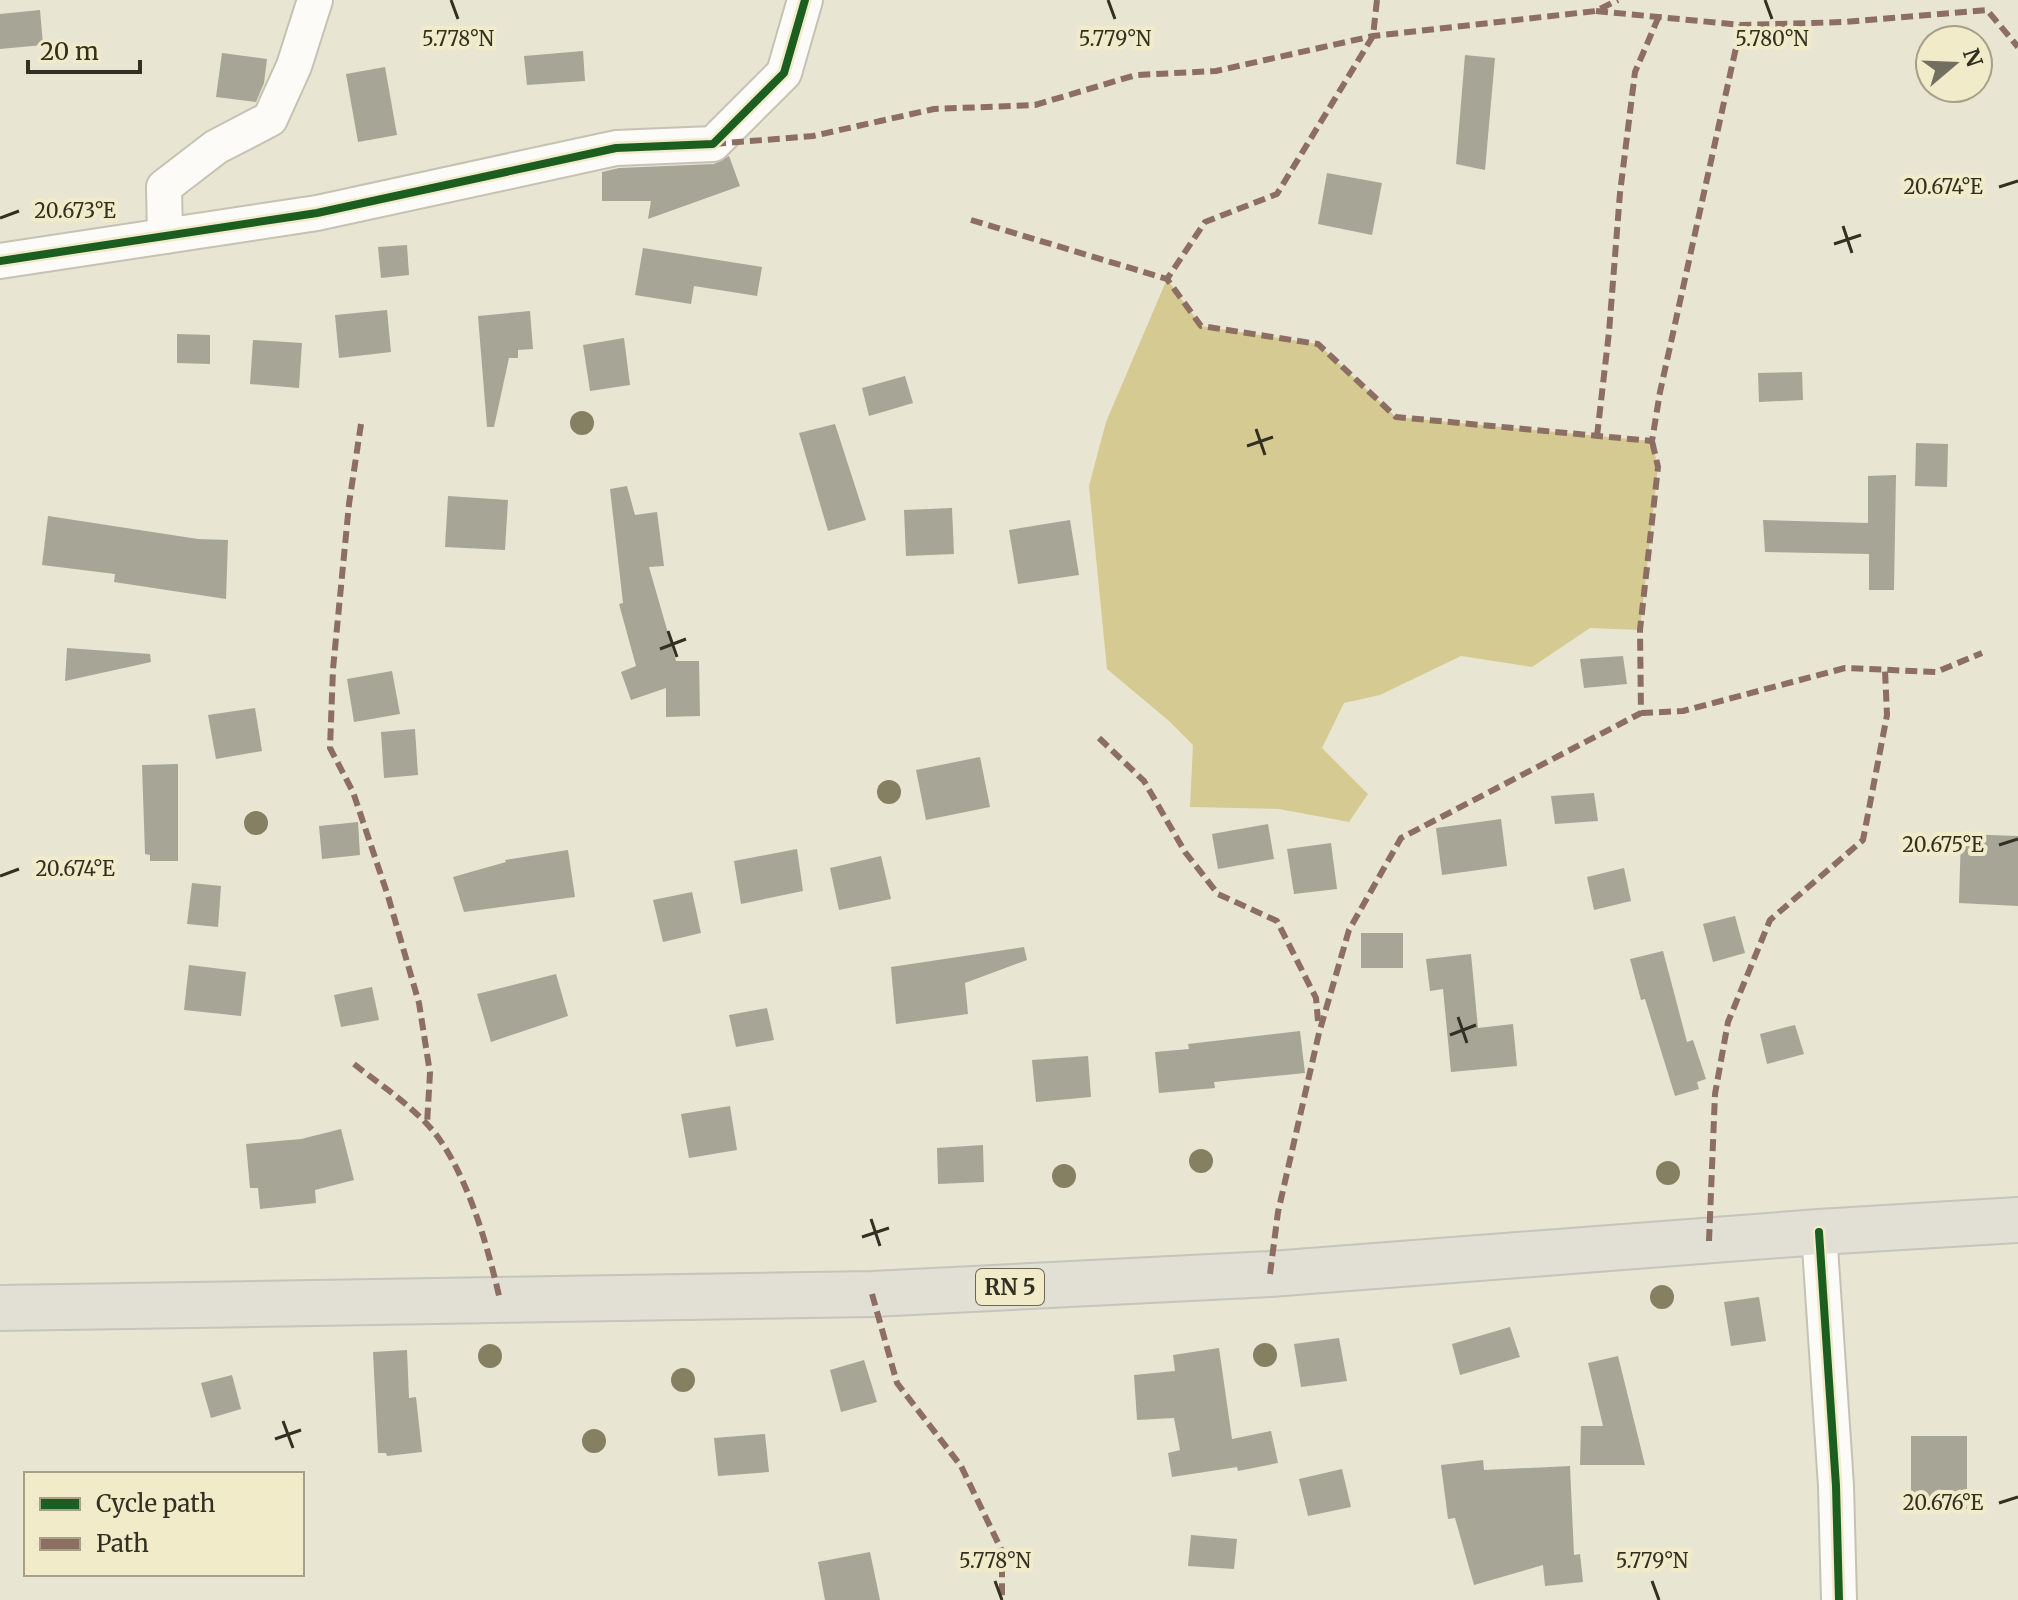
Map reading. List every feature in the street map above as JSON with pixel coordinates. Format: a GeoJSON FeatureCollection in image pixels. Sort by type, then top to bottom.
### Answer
{"type":"FeatureCollection","features":[{"type":"Feature","properties":{"kind":"main road","name":"RN 5"},"geometry":{"type":"LineString","coordinates":[[0,1308],[872,1294],[1270,1274],[2018,1220]]}},
{"type":"Feature","properties":{"kind":"street"},"geometry":{"type":"LineString","coordinates":[[165,236],[164,187],[216,147],[270,119],[294,66],[315,0]]}},
{"type":"Feature","properties":{"kind":"street"},"geometry":{"type":"LineString","coordinates":[[0,261],[317,213],[616,148],[713,144],[784,73],[805,0]]}},
{"type":"Feature","properties":{"kind":"street"},"geometry":{"type":"LineString","coordinates":[[1819,1232],[1836,1486],[1839,1600]]}},
{"type":"Feature","properties":{"kind":"shaded area"},"geometry":{"type":"Polygon","coordinates":[[[1167,279],[1201,326],[1318,344],[1396,417],[1652,441],[1658,467],[1640,630],[1590,628],[1532,667],[1461,656],[1380,695],[1344,703],[1322,748],[1368,794],[1349,822],[1279,809],[1190,807],[1193,745],[1107,669],[1089,486],[1106,422],[1167,279]]]}},
{"type":"Feature","properties":{"kind":"building"},"geometry":{"type":"Polygon","coordinates":[[[40,10],[43,45],[0,49],[0,14],[40,10]]]}},
{"type":"Feature","properties":{"kind":"building"},"geometry":{"type":"Polygon","coordinates":[[[583,51],[585,81],[527,85],[524,56],[583,51]]]}},
{"type":"Feature","properties":{"kind":"building"},"geometry":{"type":"Polygon","coordinates":[[[222,53],[267,59],[264,83],[256,102],[216,97],[222,53]]]}},
{"type":"Feature","properties":{"kind":"building"},"geometry":{"type":"Polygon","coordinates":[[[1465,55],[1495,58],[1485,170],[1456,164],[1465,55]]]}},
{"type":"Feature","properties":{"kind":"building"},"geometry":{"type":"Polygon","coordinates":[[[385,67],[397,135],[358,142],[346,74],[385,67]]]}},
{"type":"Feature","properties":{"kind":"building"},"geometry":{"type":"Polygon","coordinates":[[[729,156],[740,186],[648,219],[651,201],[602,201],[602,172],[619,168],[714,164],[729,156]]]}},
{"type":"Feature","properties":{"kind":"building"},"geometry":{"type":"Polygon","coordinates":[[[1327,173],[1382,183],[1372,235],[1318,224],[1327,173]]]}},
{"type":"Feature","properties":{"kind":"building"},"geometry":{"type":"Polygon","coordinates":[[[407,245],[409,275],[381,278],[378,247],[407,245]]]}},
{"type":"Feature","properties":{"kind":"building"},"geometry":{"type":"Polygon","coordinates":[[[643,248],[762,267],[757,296],[694,286],[691,304],[635,295],[643,248]]]}},
{"type":"Feature","properties":{"kind":"building"},"geometry":{"type":"Polygon","coordinates":[[[387,310],[391,352],[339,358],[335,315],[387,310]]]}},
{"type":"Feature","properties":{"kind":"building"},"geometry":{"type":"Polygon","coordinates":[[[530,311],[533,349],[518,350],[518,358],[509,358],[494,427],[487,427],[478,316],[530,311]]]}},
{"type":"Feature","properties":{"kind":"building"},"geometry":{"type":"Polygon","coordinates":[[[177,334],[210,335],[210,364],[177,363],[177,334]]]}},
{"type":"Feature","properties":{"kind":"building"},"geometry":{"type":"Polygon","coordinates":[[[624,338],[630,385],[590,391],[583,345],[624,338]]]}},
{"type":"Feature","properties":{"kind":"building"},"geometry":{"type":"Polygon","coordinates":[[[253,340],[302,343],[299,388],[250,384],[253,340]]]}},
{"type":"Feature","properties":{"kind":"building"},"geometry":{"type":"Polygon","coordinates":[[[1802,372],[1803,400],[1759,402],[1758,373],[1802,372]]]}},
{"type":"Feature","properties":{"kind":"building"},"geometry":{"type":"Polygon","coordinates":[[[905,376],[913,403],[869,416],[862,388],[905,376]]]}},
{"type":"Feature","properties":{"kind":"building"},"geometry":{"type":"Polygon","coordinates":[[[835,424],[866,520],[828,531],[799,433],[835,424]]]}},
{"type":"Feature","properties":{"kind":"building"},"geometry":{"type":"Polygon","coordinates":[[[1916,443],[1948,444],[1947,487],[1915,486],[1916,443]]]}},
{"type":"Feature","properties":{"kind":"building"},"geometry":{"type":"Polygon","coordinates":[[[1896,475],[1894,590],[1869,590],[1869,554],[1765,552],[1763,520],[1868,523],[1868,476],[1896,475]]]}},
{"type":"Feature","properties":{"kind":"building"},"geometry":{"type":"Polygon","coordinates":[[[627,486],[635,515],[657,512],[664,566],[649,567],[676,661],[699,661],[700,716],[666,717],[666,688],[631,700],[621,672],[636,666],[619,604],[623,603],[610,489],[627,486]]]}},
{"type":"Feature","properties":{"kind":"building"},"geometry":{"type":"Polygon","coordinates":[[[448,496],[508,500],[505,550],[445,547],[448,496]]]}},
{"type":"Feature","properties":{"kind":"building"},"geometry":{"type":"Polygon","coordinates":[[[952,508],[954,554],[906,556],[904,510],[952,508]]]}},
{"type":"Feature","properties":{"kind":"building"},"geometry":{"type":"Polygon","coordinates":[[[48,516],[198,539],[228,540],[226,599],[114,582],[115,574],[42,565],[48,516]]]}},
{"type":"Feature","properties":{"kind":"building"},"geometry":{"type":"Polygon","coordinates":[[[1070,520],[1079,575],[1018,584],[1009,530],[1070,520]]]}},
{"type":"Feature","properties":{"kind":"building"},"geometry":{"type":"Polygon","coordinates":[[[67,648],[150,654],[151,662],[65,681],[67,648]]]}},
{"type":"Feature","properties":{"kind":"building"},"geometry":{"type":"Polygon","coordinates":[[[1623,656],[1627,684],[1584,688],[1580,659],[1623,656]]]}},
{"type":"Feature","properties":{"kind":"building"},"geometry":{"type":"Polygon","coordinates":[[[392,671],[400,714],[354,722],[347,679],[392,671]]]}},
{"type":"Feature","properties":{"kind":"building"},"geometry":{"type":"Polygon","coordinates":[[[255,708],[262,751],[216,759],[208,715],[255,708]]]}},
{"type":"Feature","properties":{"kind":"building"},"geometry":{"type":"Polygon","coordinates":[[[415,729],[418,775],[384,778],[381,732],[415,729]]]}},
{"type":"Feature","properties":{"kind":"building"},"geometry":{"type":"Polygon","coordinates":[[[980,757],[990,807],[926,820],[916,770],[980,757]]]}},
{"type":"Feature","properties":{"kind":"building"},"geometry":{"type":"Polygon","coordinates":[[[178,764],[178,861],[150,861],[150,855],[145,854],[142,765],[178,764]]]}},
{"type":"Feature","properties":{"kind":"building"},"geometry":{"type":"Polygon","coordinates":[[[1594,793],[1598,821],[1555,824],[1551,796],[1594,793]]]}},
{"type":"Feature","properties":{"kind":"building"},"geometry":{"type":"Polygon","coordinates":[[[1501,819],[1507,866],[1442,875],[1436,828],[1501,819]]]}},
{"type":"Feature","properties":{"kind":"building"},"geometry":{"type":"Polygon","coordinates":[[[358,822],[360,855],[322,859],[319,826],[358,822]]]}},
{"type":"Feature","properties":{"kind":"building"},"geometry":{"type":"Polygon","coordinates":[[[1268,824],[1274,859],[1218,869],[1212,834],[1268,824]]]}},
{"type":"Feature","properties":{"kind":"building"},"geometry":{"type":"Polygon","coordinates":[[[1961,834],[2018,836],[2018,906],[1959,903],[1961,834]]]}},
{"type":"Feature","properties":{"kind":"building"},"geometry":{"type":"Polygon","coordinates":[[[1331,843],[1337,889],[1294,894],[1287,849],[1331,843]]]}},
{"type":"Feature","properties":{"kind":"building"},"geometry":{"type":"Polygon","coordinates":[[[797,849],[803,891],[741,904],[734,861],[797,849]]]}},
{"type":"Feature","properties":{"kind":"building"},"geometry":{"type":"Polygon","coordinates":[[[568,850],[575,897],[464,912],[453,877],[505,860],[568,850]]]}},
{"type":"Feature","properties":{"kind":"building"},"geometry":{"type":"Polygon","coordinates":[[[881,856],[891,899],[839,910],[830,868],[881,856]]]}},
{"type":"Feature","properties":{"kind":"building"},"geometry":{"type":"Polygon","coordinates":[[[1624,868],[1631,901],[1594,910],[1587,877],[1624,868]]]}},
{"type":"Feature","properties":{"kind":"building"},"geometry":{"type":"Polygon","coordinates":[[[192,883],[221,886],[218,927],[187,924],[192,883]]]}},
{"type":"Feature","properties":{"kind":"building"},"geometry":{"type":"Polygon","coordinates":[[[692,892],[701,933],[663,942],[653,900],[692,892]]]}},
{"type":"Feature","properties":{"kind":"building"},"geometry":{"type":"Polygon","coordinates":[[[1735,916],[1745,953],[1713,962],[1703,924],[1735,916]]]}},
{"type":"Feature","properties":{"kind":"building"},"geometry":{"type":"Polygon","coordinates":[[[1361,933],[1403,933],[1403,968],[1361,968],[1361,933]]]}},
{"type":"Feature","properties":{"kind":"building"},"geometry":{"type":"Polygon","coordinates":[[[1024,947],[1027,960],[965,983],[968,1014],[896,1024],[891,967],[1024,947]]]}},
{"type":"Feature","properties":{"kind":"building"},"geometry":{"type":"Polygon","coordinates":[[[1663,951],[1687,1042],[1693,1040],[1706,1079],[1697,1082],[1699,1089],[1675,1096],[1630,959],[1663,951]]]}},
{"type":"Feature","properties":{"kind":"building"},"geometry":{"type":"Polygon","coordinates":[[[1471,954],[1478,1028],[1513,1024],[1517,1066],[1451,1072],[1443,989],[1430,991],[1426,959],[1471,954]]]}},
{"type":"Feature","properties":{"kind":"building"},"geometry":{"type":"Polygon","coordinates":[[[189,965],[246,972],[241,1016],[184,1010],[189,965]]]}},
{"type":"Feature","properties":{"kind":"building"},"geometry":{"type":"Polygon","coordinates":[[[556,974],[568,1016],[491,1042],[477,994],[556,974]]]}},
{"type":"Feature","properties":{"kind":"building"},"geometry":{"type":"Polygon","coordinates":[[[372,987],[379,1020],[341,1027],[334,995],[372,987]]]}},
{"type":"Feature","properties":{"kind":"building"},"geometry":{"type":"Polygon","coordinates":[[[767,1008],[774,1040],[736,1047],[729,1015],[767,1008]]]}},
{"type":"Feature","properties":{"kind":"building"},"geometry":{"type":"Polygon","coordinates":[[[1795,1025],[1804,1054],[1767,1064],[1760,1034],[1795,1025]]]}},
{"type":"Feature","properties":{"kind":"building"},"geometry":{"type":"Polygon","coordinates":[[[1300,1031],[1305,1073],[1214,1082],[1215,1088],[1159,1093],[1155,1052],[1189,1049],[1188,1044],[1300,1031]]]}},
{"type":"Feature","properties":{"kind":"building"},"geometry":{"type":"Polygon","coordinates":[[[1088,1056],[1091,1097],[1036,1102],[1032,1060],[1088,1056]]]}},
{"type":"Feature","properties":{"kind":"building"},"geometry":{"type":"Polygon","coordinates":[[[730,1106],[737,1150],[689,1158],[681,1114],[730,1106]]]}},
{"type":"Feature","properties":{"kind":"building"},"geometry":{"type":"Polygon","coordinates":[[[341,1129],[354,1180],[315,1190],[316,1203],[260,1209],[258,1188],[250,1188],[246,1144],[301,1139],[341,1129]]]}},
{"type":"Feature","properties":{"kind":"building"},"geometry":{"type":"Polygon","coordinates":[[[983,1145],[984,1182],[938,1184],[937,1148],[983,1145]]]}},
{"type":"Feature","properties":{"kind":"building"},"geometry":{"type":"Polygon","coordinates":[[[1759,1297],[1766,1341],[1731,1346],[1724,1302],[1759,1297]]]}},
{"type":"Feature","properties":{"kind":"building"},"geometry":{"type":"Polygon","coordinates":[[[1510,1327],[1520,1357],[1460,1375],[1452,1344],[1510,1327]]]}},
{"type":"Feature","properties":{"kind":"building"},"geometry":{"type":"Polygon","coordinates":[[[1339,1338],[1347,1381],[1301,1387],[1294,1344],[1339,1338]]]}},
{"type":"Feature","properties":{"kind":"building"},"geometry":{"type":"Polygon","coordinates":[[[1219,1348],[1232,1439],[1271,1431],[1278,1463],[1238,1471],[1237,1467],[1172,1477],[1168,1453],[1180,1450],[1174,1418],[1137,1420],[1134,1375],[1175,1371],[1173,1355],[1219,1348]]]}},
{"type":"Feature","properties":{"kind":"building"},"geometry":{"type":"Polygon","coordinates":[[[407,1350],[409,1398],[416,1397],[422,1452],[387,1456],[386,1453],[378,1453],[373,1352],[407,1350]]]}},
{"type":"Feature","properties":{"kind":"building"},"geometry":{"type":"Polygon","coordinates":[[[1618,1356],[1645,1465],[1580,1465],[1581,1426],[1603,1426],[1588,1363],[1618,1356]]]}},
{"type":"Feature","properties":{"kind":"building"},"geometry":{"type":"Polygon","coordinates":[[[864,1360],[877,1402],[841,1412],[830,1370],[864,1360]]]}},
{"type":"Feature","properties":{"kind":"building"},"geometry":{"type":"Polygon","coordinates":[[[232,1375],[241,1409],[211,1418],[201,1383],[232,1375]]]}},
{"type":"Feature","properties":{"kind":"building"},"geometry":{"type":"Polygon","coordinates":[[[765,1434],[769,1472],[718,1476],[714,1438],[765,1434]]]}},
{"type":"Feature","properties":{"kind":"building"},"geometry":{"type":"Polygon","coordinates":[[[1911,1436],[1967,1436],[1967,1509],[1911,1509],[1911,1436]]]}},
{"type":"Feature","properties":{"kind":"building"},"geometry":{"type":"Polygon","coordinates":[[[1483,1460],[1484,1470],[1570,1466],[1574,1555],[1580,1554],[1583,1582],[1545,1586],[1543,1565],[1474,1585],[1455,1518],[1448,1519],[1441,1465],[1483,1460]]]}},
{"type":"Feature","properties":{"kind":"building"},"geometry":{"type":"Polygon","coordinates":[[[1342,1469],[1351,1507],[1308,1516],[1299,1479],[1342,1469]]]}},
{"type":"Feature","properties":{"kind":"building"},"geometry":{"type":"Polygon","coordinates":[[[1191,1535],[1237,1539],[1234,1569],[1188,1566],[1191,1535]]]}},
{"type":"Feature","properties":{"kind":"building"},"geometry":{"type":"Polygon","coordinates":[[[870,1552],[880,1600],[825,1600],[818,1562],[870,1552]]]}},
{"type":"Feature","properties":{"kind":"marked path"},"geometry":{"type":"LineString","coordinates":[[1377,0],[1373,36],[1277,194],[1205,222],[1167,279],[1201,326],[1318,344],[1396,417],[1652,441],[1660,392],[1741,25]]}},
{"type":"Feature","properties":{"kind":"marked path"},"geometry":{"type":"LineString","coordinates":[[714,144],[813,136],[934,109],[1035,105],[1136,75],[1216,71],[1373,36],[1596,11],[1618,0]]}},
{"type":"Feature","properties":{"kind":"marked path"},"geometry":{"type":"LineString","coordinates":[[1596,11],[1741,25],[1845,22],[1987,10],[2018,47]]}},
{"type":"Feature","properties":{"kind":"marked path"},"geometry":{"type":"LineString","coordinates":[[1597,436],[1635,72],[1659,16]]}},
{"type":"Feature","properties":{"kind":"marked path"},"geometry":{"type":"LineString","coordinates":[[971,220],[1167,279]]}},
{"type":"Feature","properties":{"kind":"marked path"},"geometry":{"type":"LineString","coordinates":[[361,424],[349,504],[333,669],[330,748],[353,792],[419,1003],[430,1073],[427,1124]]}},
{"type":"Feature","properties":{"kind":"marked path"},"geometry":{"type":"LineString","coordinates":[[1270,1274],[1278,1212],[1319,1033],[1349,930],[1401,838],[1641,713],[1640,630],[1658,467],[1652,441]]}},
{"type":"Feature","properties":{"kind":"marked path"},"geometry":{"type":"LineString","coordinates":[[1641,713],[1683,711],[1845,668],[1936,672],[1982,653]]}},
{"type":"Feature","properties":{"kind":"marked path"},"geometry":{"type":"LineString","coordinates":[[1709,1241],[1715,1094],[1728,1022],[1770,920],[1863,840],[1887,715],[1885,670]]}},
{"type":"Feature","properties":{"kind":"marked path"},"geometry":{"type":"LineString","coordinates":[[1099,738],[1144,781],[1185,852],[1218,894],[1277,921],[1316,998],[1318,1021]]}},
{"type":"Feature","properties":{"kind":"marked path"},"geometry":{"type":"LineString","coordinates":[[354,1064],[409,1107],[440,1140],[473,1207],[500,1300]]}},
{"type":"Feature","properties":{"kind":"marked path"},"geometry":{"type":"LineString","coordinates":[[872,1294],[897,1383],[961,1466],[1002,1551],[1002,1600]]}},
{"type":"Feature","properties":{"kind":"cycle path"},"geometry":{"type":"LineString","coordinates":[[0,261],[317,213],[616,148],[713,144],[784,73],[805,0]]}},
{"type":"Feature","properties":{"kind":"cycle path"},"geometry":{"type":"LineString","coordinates":[[1819,1232],[1836,1486],[1839,1600]]}}]}
